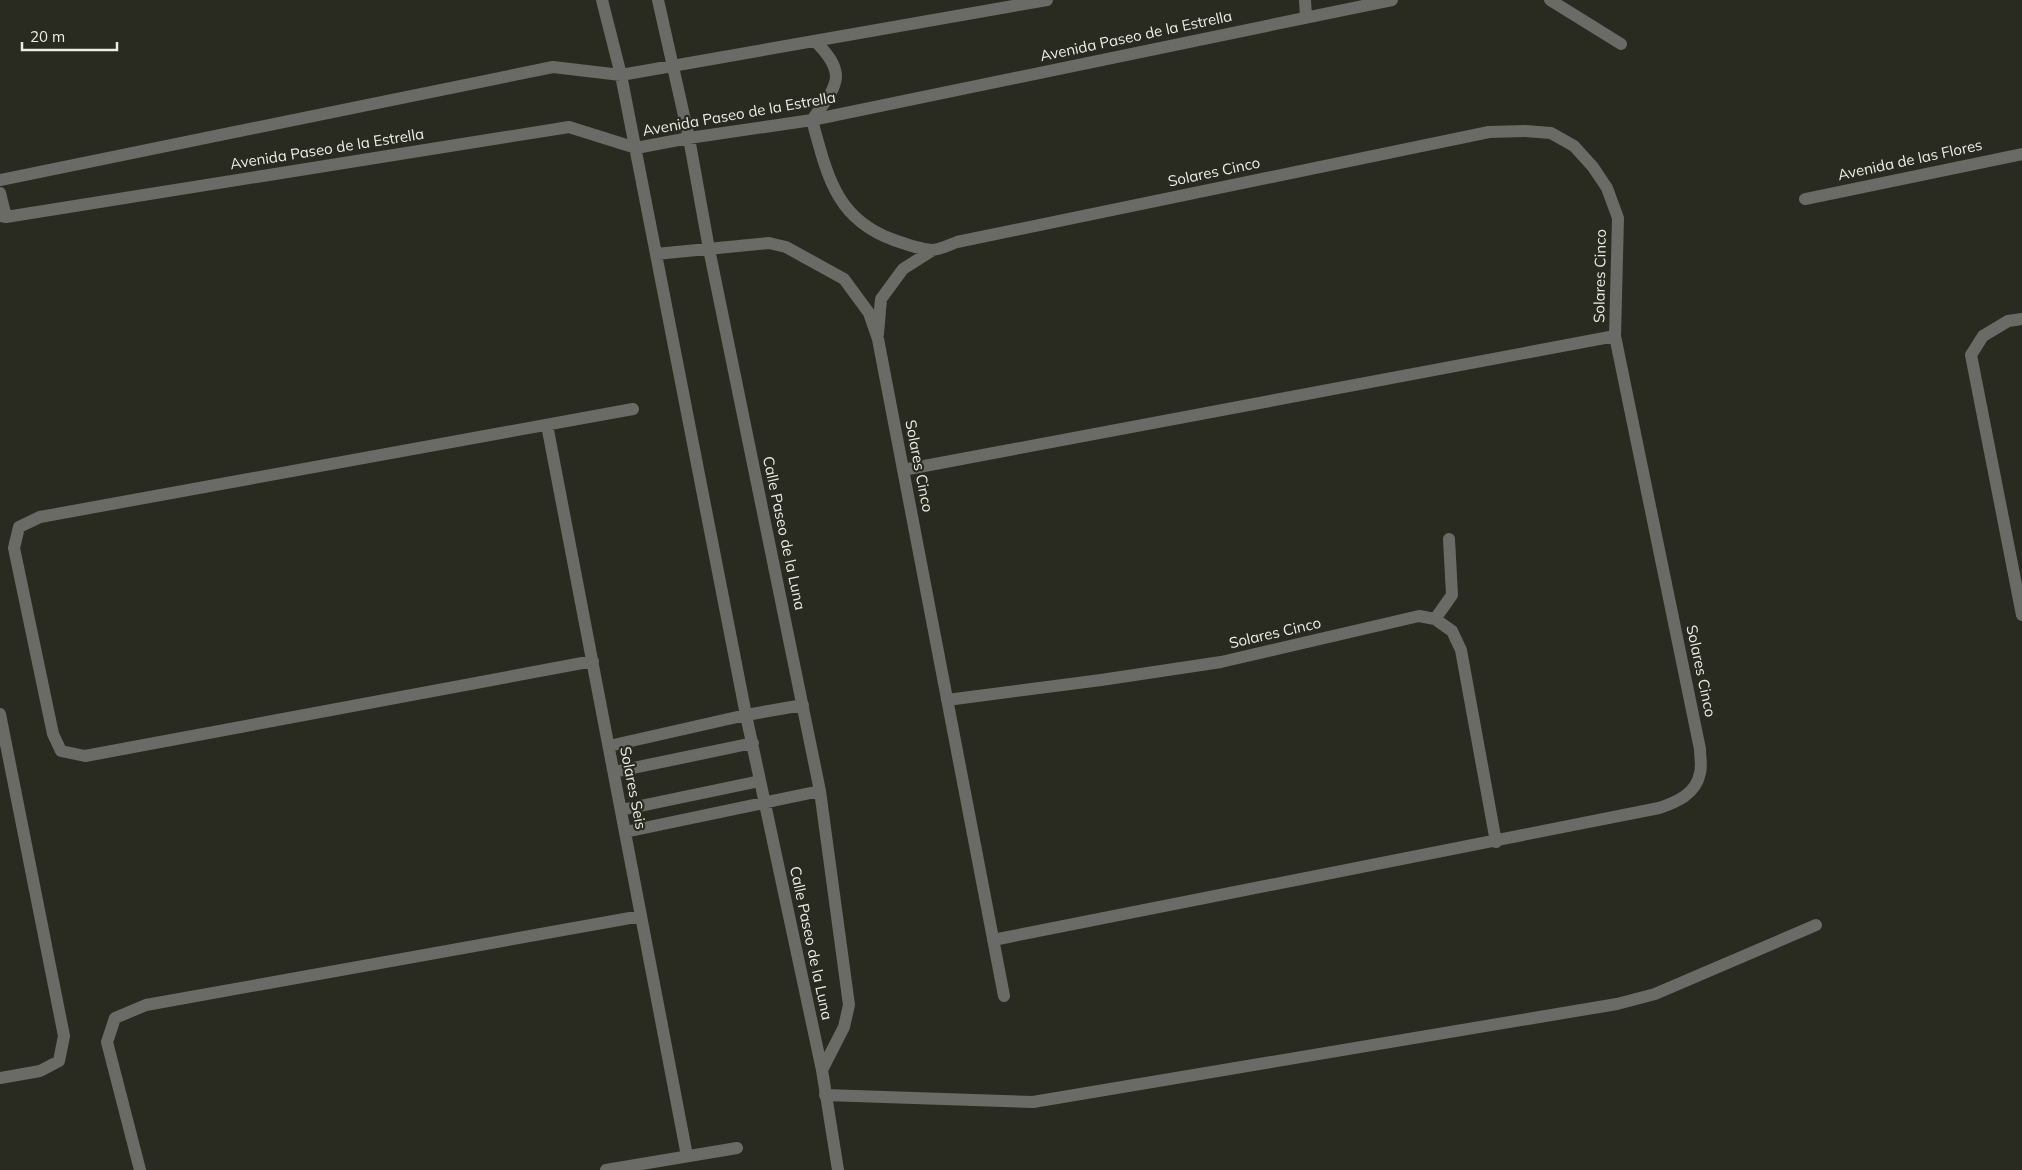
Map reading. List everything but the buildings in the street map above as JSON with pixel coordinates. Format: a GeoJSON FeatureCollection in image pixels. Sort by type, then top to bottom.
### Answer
{"type":"FeatureCollection","features":[{"type":"Feature","properties":{"kind":"street","name":"Calle Paseo de la Luna"},"geometry":{"type":"LineString","coordinates":[[602,0],[621,75],[746,715],[822,1070],[838,1170]]}},
{"type":"Feature","properties":{"kind":"street","name":"Calle Paseo de la Luna"},"geometry":{"type":"LineString","coordinates":[[658,0],[689,138],[709,249],[820,791],[849,1005],[844,1027],[822,1070]]}},
{"type":"Feature","properties":{"kind":"street","name":"Avenida Paseo de la Estrella"},"geometry":{"type":"LineString","coordinates":[[0,180],[554,68],[621,75],[1047,0]]}},
{"type":"Feature","properties":{"kind":"street"},"geometry":{"type":"LineString","coordinates":[[1305,0],[1306,17]]}},
{"type":"Feature","properties":{"kind":"street","name":"Avenida Paseo de la Estrella"},"geometry":{"type":"LineString","coordinates":[[3,217],[569,127],[636,148],[689,138],[812,120],[1392,0]]}},
{"type":"Feature","properties":{"kind":"street"},"geometry":{"type":"LineString","coordinates":[[1550,0],[1621,44]]}},
{"type":"Feature","properties":{"kind":"street"},"geometry":{"type":"LineString","coordinates":[[814,41],[829,55],[837,75],[834,90],[812,120],[833,186],[846,209],[877,234],[932,250]]}},
{"type":"Feature","properties":{"kind":"street","name":"Solares Cinco"},"geometry":{"type":"LineString","coordinates":[[878,339],[881,299],[903,269],[932,250],[957,242],[1489,132],[1524,131],[1550,133],[1574,146],[1593,166],[1607,188],[1618,218],[1615,336],[1700,748],[1700,773],[1694,789],[1680,800],[1659,808],[1496,842],[993,940]]}},
{"type":"Feature","properties":{"kind":"street","name":"Avenida de las Flores"},"geometry":{"type":"LineString","coordinates":[[1804,199],[2022,154]]}},
{"type":"Feature","properties":{"kind":"street"},"geometry":{"type":"LineString","coordinates":[[0,193],[3,217]]}},
{"type":"Feature","properties":{"kind":"street","name":"Solares Cinco"},"geometry":{"type":"LineString","coordinates":[[656,254],[769,243],[786,247],[844,279],[869,313],[878,339],[1004,996]]}},
{"type":"Feature","properties":{"kind":"street"},"geometry":{"type":"LineString","coordinates":[[2022,319],[2008,321],[1983,336],[1971,355],[2022,615]]}},
{"type":"Feature","properties":{"kind":"street"},"geometry":{"type":"LineString","coordinates":[[903,470],[1615,336]]}},
{"type":"Feature","properties":{"kind":"street"},"geometry":{"type":"LineString","coordinates":[[593,661],[85,756],[61,751],[53,734],[14,548],[19,527],[40,517],[632,409]]}},
{"type":"Feature","properties":{"kind":"street","name":"Solares Seis"},"geometry":{"type":"LineString","coordinates":[[547,426],[688,1156]]}},
{"type":"Feature","properties":{"kind":"street"},"geometry":{"type":"LineString","coordinates":[[1449,538],[1452,595],[1435,619],[1452,631],[1461,650],[1496,842]]}},
{"type":"Feature","properties":{"kind":"street","name":"Solares Cinco"},"geometry":{"type":"LineString","coordinates":[[947,700],[1221,662],[1393,621],[1419,616],[1435,619]]}},
{"type":"Feature","properties":{"kind":"street"},"geometry":{"type":"LineString","coordinates":[[608,746],[746,715],[802,705]]}},
{"type":"Feature","properties":{"kind":"street"},"geometry":{"type":"LineString","coordinates":[[0,714],[64,1036],[59,1061],[40,1071],[0,1078]]}},
{"type":"Feature","properties":{"kind":"street"},"geometry":{"type":"LineString","coordinates":[[614,772],[753,743]]}},
{"type":"Feature","properties":{"kind":"street"},"geometry":{"type":"LineString","coordinates":[[621,810],[760,781]]}},
{"type":"Feature","properties":{"kind":"street"},"geometry":{"type":"LineString","coordinates":[[625,832],[820,791]]}},
{"type":"Feature","properties":{"kind":"street"},"geometry":{"type":"LineString","coordinates":[[140,1170],[107,1042],[115,1018],[146,1005],[641,916]]}},
{"type":"Feature","properties":{"kind":"street"},"geometry":{"type":"LineString","coordinates":[[825,1095],[1033,1102],[1617,1004],[1654,994],[1816,924]]}},
{"type":"Feature","properties":{"kind":"street"},"geometry":{"type":"LineString","coordinates":[[606,1170],[737,1148]]}}]}
